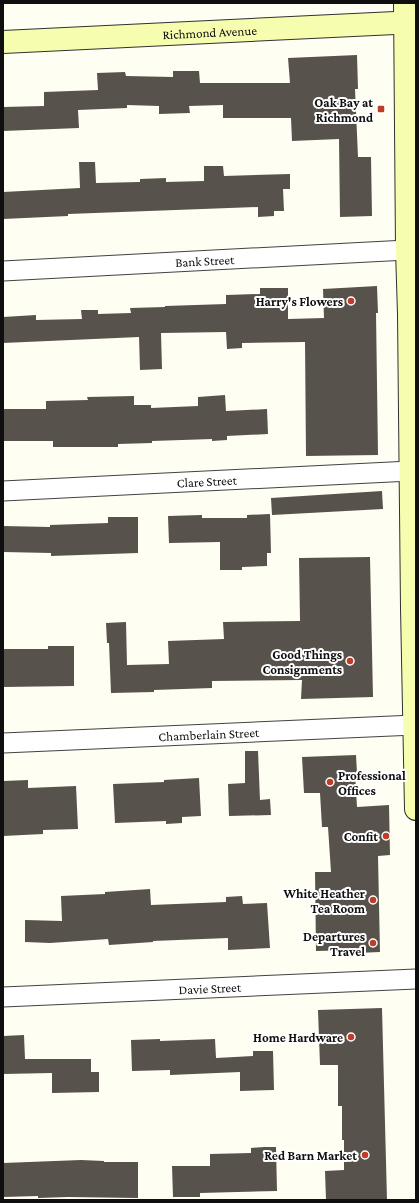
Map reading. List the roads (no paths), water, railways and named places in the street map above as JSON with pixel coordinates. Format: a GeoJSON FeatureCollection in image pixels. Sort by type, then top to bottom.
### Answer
{"type":"FeatureCollection","features":[{"type":"Feature","properties":{"kind":"main road","name":"Richmond Avenue"},"geometry":{"type":"LineString","coordinates":[[3,42],[409,16]]}},
{"type":"Feature","properties":{"kind":"main road"},"geometry":{"type":"LineString","coordinates":[[409,16],[407,250],[413,314],[411,472],[416,809]]}},
{"type":"Feature","properties":{"kind":"street","name":"Bank Street"},"geometry":{"type":"LineString","coordinates":[[3,271],[407,250]]}},
{"type":"Feature","properties":{"kind":"street","name":"Clare Street"},"geometry":{"type":"LineString","coordinates":[[3,491],[411,472]]}},
{"type":"Feature","properties":{"kind":"street","name":"Chamberlain Street"},"geometry":{"type":"LineString","coordinates":[[3,743],[415,725]]}},
{"type":"Feature","properties":{"kind":"street","name":"Davie Street"},"geometry":{"type":"LineString","coordinates":[[3,997],[416,979]]}},
{"type":"Feature","properties":{"kind":"place","name":"Oak Bay at Richmond"},"geometry":{"type":"Point","coordinates":[381,109]}},
{"type":"Feature","properties":{"kind":"place","name":"Harry's Flowers"},"geometry":{"type":"Point","coordinates":[351,301]}},
{"type":"Feature","properties":{"kind":"place","name":"Good Things Consignments"},"geometry":{"type":"Point","coordinates":[350,661]}},
{"type":"Feature","properties":{"kind":"place","name":"Professional Offices"},"geometry":{"type":"Point","coordinates":[330,782]}},
{"type":"Feature","properties":{"kind":"place","name":"Confit"},"geometry":{"type":"Point","coordinates":[386,836]}},
{"type":"Feature","properties":{"kind":"place","name":"White Heather Tea Room"},"geometry":{"type":"Point","coordinates":[373,900]}},
{"type":"Feature","properties":{"kind":"place","name":"Departures Travel"},"geometry":{"type":"Point","coordinates":[373,943]}},
{"type":"Feature","properties":{"kind":"place","name":"Home Hardware"},"geometry":{"type":"Point","coordinates":[351,1037]}},
{"type":"Feature","properties":{"kind":"place","name":"Red Barn Market"},"geometry":{"type":"Point","coordinates":[365,1155]}}]}
